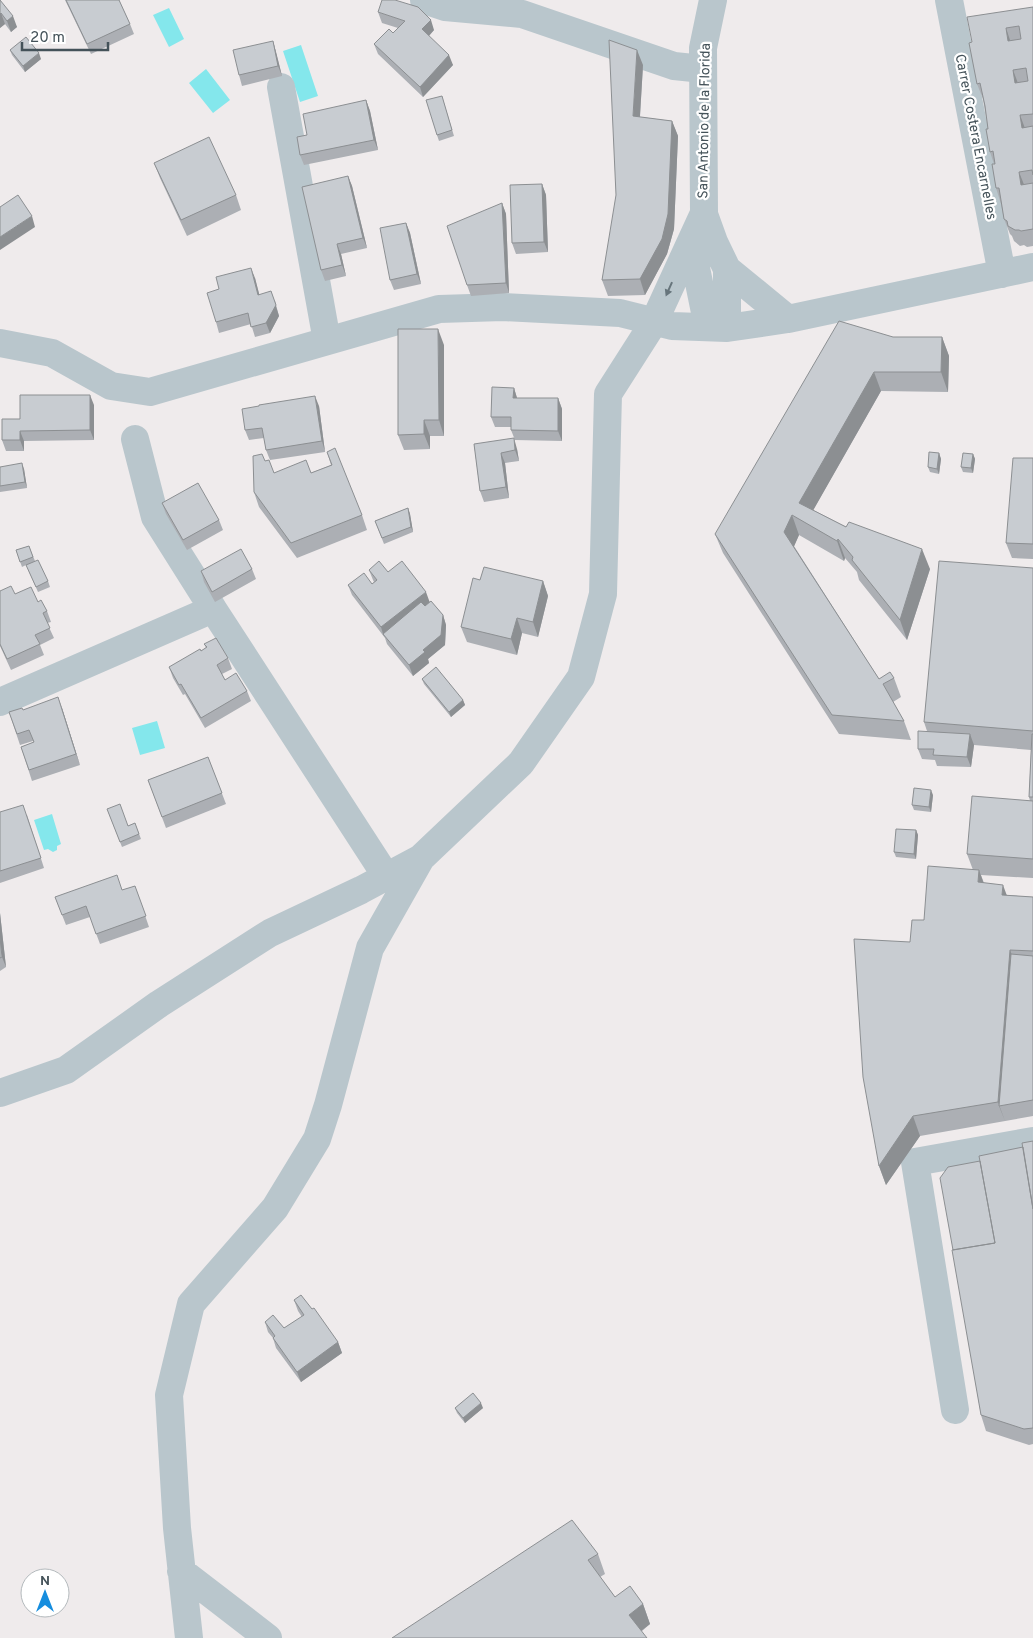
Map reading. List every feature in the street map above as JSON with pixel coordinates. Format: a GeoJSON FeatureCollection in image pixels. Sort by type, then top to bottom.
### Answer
{"type":"FeatureCollection","features":[{"type":"Feature","properties":{"kind":"street"},"geometry":{"type":"LineString","coordinates":[[424,0],[445,7],[522,14],[674,66],[703,69]]}},
{"type":"Feature","properties":{"kind":"street","name":"San Antonio de la Florida"},"geometry":{"type":"LineString","coordinates":[[704,213],[703,48],[713,0]]}},
{"type":"Feature","properties":{"kind":"street","name":"Carrer Costera Encarnelles"},"geometry":{"type":"LineString","coordinates":[[949,0],[1002,274]]}},
{"type":"Feature","properties":{"kind":"street"},"geometry":{"type":"LineString","coordinates":[[280,87],[327,341]]}},
{"type":"Feature","properties":{"kind":"street"},"geometry":{"type":"LineString","coordinates":[[704,213],[714,242],[727,269],[788,319]]}},
{"type":"Feature","properties":{"kind":"street"},"geometry":{"type":"LineString","coordinates":[[0,1092],[66,1070],[160,1004],[270,933],[421,858],[521,763],[582,677],[603,594],[608,394],[654,322],[704,213]]}},
{"type":"Feature","properties":{"kind":"street"},"geometry":{"type":"LineString","coordinates":[[704,213],[696,268],[717,327]]}},
{"type":"Feature","properties":{"kind":"street"},"geometry":{"type":"LineString","coordinates":[[0,343],[52,353],[111,386],[150,392],[439,309],[503,308],[620,313],[672,326],[717,327],[788,319],[1033,267]]}},
{"type":"Feature","properties":{"kind":"street"},"geometry":{"type":"LineString","coordinates":[[717,327],[727,269]]}},
{"type":"Feature","properties":{"kind":"street"},"geometry":{"type":"LineString","coordinates":[[135,439],[155,517],[386,876]]}},
{"type":"Feature","properties":{"kind":"street"},"geometry":{"type":"LineString","coordinates":[[0,702],[213,609]]}},
{"type":"Feature","properties":{"kind":"street"},"geometry":{"type":"LineString","coordinates":[[189,1638],[177,1528],[168,1395],[191,1304],[275,1208],[317,1140],[370,948],[421,858]]}},
{"type":"Feature","properties":{"kind":"street"},"geometry":{"type":"LineString","coordinates":[[955,1410],[915,1162],[1033,1141]]}},
{"type":"Feature","properties":{"kind":"street"},"geometry":{"type":"LineString","coordinates":[[181,1571],[268,1638]]}},
{"type":"Feature","properties":{"kind":"water"},"geometry":{"type":"Polygon","coordinates":[[[169,8],[184,39],[169,47],[153,15],[169,8]]]}},
{"type":"Feature","properties":{"kind":"water"},"geometry":{"type":"Polygon","coordinates":[[[301,45],[318,96],[300,102],[283,51],[301,45]]]}},
{"type":"Feature","properties":{"kind":"water"},"geometry":{"type":"Polygon","coordinates":[[[206,69],[230,100],[213,113],[189,83],[206,69]]]}},
{"type":"Feature","properties":{"kind":"water"},"geometry":{"type":"Polygon","coordinates":[[[157,721],[165,748],[140,755],[132,728],[157,721]]]}},
{"type":"Feature","properties":{"kind":"water"},"geometry":{"type":"Polygon","coordinates":[[[52,814],[61,844],[53,852],[48,849],[44,850],[34,820],[52,814]]]}},
{"type":"Feature","properties":{"kind":"building"},"geometry":{"type":"Polygon","coordinates":[[[0,0],[13,16],[7,21],[0,14],[0,0]]]}},
{"type":"Feature","properties":{"kind":"building"},"geometry":{"type":"Polygon","coordinates":[[[66,0],[119,0],[130,24],[87,44],[66,0]]]}},
{"type":"Feature","properties":{"kind":"building"},"geometry":{"type":"Polygon","coordinates":[[[382,0],[395,0],[418,7],[431,20],[422,29],[449,55],[420,87],[374,44],[389,29],[393,33],[405,21],[378,12],[382,0]]]}},
{"type":"Feature","properties":{"kind":"building"},"geometry":{"type":"Polygon","coordinates":[[[1033,7],[1033,114],[1020,115],[1022,128],[1033,126],[1033,175],[1032,170],[1019,172],[1021,185],[1033,183],[1033,229],[1015,230],[1008,226],[1007,221],[1004,219],[999,188],[996,188],[992,164],[995,164],[993,151],[990,152],[986,129],[988,129],[985,106],[980,83],[977,84],[969,43],[972,42],[967,17],[1033,7]],[[1019,26],[1006,28],[1008,41],[1021,39],[1019,26]],[[1026,68],[1013,70],[1015,83],[1028,81],[1026,68]]]}},
{"type":"Feature","properties":{"kind":"building"},"geometry":{"type":"Polygon","coordinates":[[[26,37],[39,53],[23,66],[10,50],[26,37]]]}},
{"type":"Feature","properties":{"kind":"building"},"geometry":{"type":"Polygon","coordinates":[[[609,40],[637,50],[633,116],[672,121],[668,214],[662,239],[640,279],[602,280],[616,195],[609,40]]]}},
{"type":"Feature","properties":{"kind":"building"},"geometry":{"type":"Polygon","coordinates":[[[273,41],[278,66],[239,75],[233,50],[273,41]]]}},
{"type":"Feature","properties":{"kind":"building"},"geometry":{"type":"Polygon","coordinates":[[[442,96],[452,130],[437,135],[426,100],[442,96]]]}},
{"type":"Feature","properties":{"kind":"building"},"geometry":{"type":"Polygon","coordinates":[[[366,100],[374,140],[300,155],[297,137],[307,135],[303,114],[366,100]]]}},
{"type":"Feature","properties":{"kind":"building"},"geometry":{"type":"Polygon","coordinates":[[[209,137],[236,195],[181,220],[154,163],[209,137]]]}},
{"type":"Feature","properties":{"kind":"building"},"geometry":{"type":"Polygon","coordinates":[[[348,176],[363,238],[337,244],[342,265],[321,270],[302,187],[348,176]]]}},
{"type":"Feature","properties":{"kind":"building"},"geometry":{"type":"Polygon","coordinates":[[[542,184],[544,242],[512,243],[510,185],[542,184]]]}},
{"type":"Feature","properties":{"kind":"building"},"geometry":{"type":"Polygon","coordinates":[[[18,195],[32,216],[0,237],[0,207],[18,195]]]}},
{"type":"Feature","properties":{"kind":"building"},"geometry":{"type":"Polygon","coordinates":[[[502,203],[506,283],[467,285],[447,226],[502,203]]]}},
{"type":"Feature","properties":{"kind":"building"},"geometry":{"type":"Polygon","coordinates":[[[406,223],[417,274],[390,280],[380,228],[406,223]]]}},
{"type":"Feature","properties":{"kind":"building"},"geometry":{"type":"Polygon","coordinates":[[[251,268],[258,295],[271,291],[276,305],[266,323],[251,327],[248,313],[216,322],[207,293],[219,289],[216,277],[251,268]]]}},
{"type":"Feature","properties":{"kind":"building"},"geometry":{"type":"Polygon","coordinates":[[[839,321],[893,337],[942,337],[941,372],[874,372],[799,503],[846,527],[849,522],[922,549],[900,620],[852,560],[853,557],[838,539],[837,541],[792,515],[784,532],[879,679],[890,672],[894,678],[883,684],[904,721],[832,715],[715,534],[839,321]]]}},
{"type":"Feature","properties":{"kind":"building"},"geometry":{"type":"Polygon","coordinates":[[[398,329],[438,329],[439,420],[424,420],[424,434],[398,435],[398,329]]]}},
{"type":"Feature","properties":{"kind":"building"},"geometry":{"type":"Polygon","coordinates":[[[492,387],[514,388],[513,398],[558,398],[558,431],[511,430],[511,417],[491,417],[492,387]]]}},
{"type":"Feature","properties":{"kind":"building"},"geometry":{"type":"Polygon","coordinates":[[[20,395],[90,395],[90,430],[20,431],[20,440],[2,440],[2,419],[20,419],[20,395]]]}},
{"type":"Feature","properties":{"kind":"building"},"geometry":{"type":"Polygon","coordinates":[[[315,396],[322,441],[266,450],[262,428],[245,430],[242,409],[315,396]]]}},
{"type":"Feature","properties":{"kind":"building"},"geometry":{"type":"Polygon","coordinates":[[[514,438],[515,450],[501,453],[506,487],[480,491],[474,444],[514,438]]]}},
{"type":"Feature","properties":{"kind":"building"},"geometry":{"type":"Polygon","coordinates":[[[335,448],[362,515],[291,543],[254,492],[253,456],[262,454],[265,461],[269,460],[274,473],[306,460],[311,473],[332,465],[327,452],[335,448]]]}},
{"type":"Feature","properties":{"kind":"building"},"geometry":{"type":"Polygon","coordinates":[[[929,452],[939,453],[937,469],[928,467],[929,452]]]}},
{"type":"Feature","properties":{"kind":"building"},"geometry":{"type":"Polygon","coordinates":[[[963,453],[973,454],[971,468],[961,467],[963,453]]]}},
{"type":"Feature","properties":{"kind":"building"},"geometry":{"type":"Polygon","coordinates":[[[1013,458],[1033,458],[1033,544],[1006,543],[1013,458]]]}},
{"type":"Feature","properties":{"kind":"building"},"geometry":{"type":"Polygon","coordinates":[[[22,463],[25,482],[0,486],[0,467],[22,463]]]}},
{"type":"Feature","properties":{"kind":"building"},"geometry":{"type":"Polygon","coordinates":[[[198,483],[219,520],[183,540],[162,503],[198,483]]]}},
{"type":"Feature","properties":{"kind":"building"},"geometry":{"type":"Polygon","coordinates":[[[408,508],[411,527],[382,538],[375,521],[408,508]]]}},
{"type":"Feature","properties":{"kind":"building"},"geometry":{"type":"Polygon","coordinates":[[[29,546],[33,557],[20,562],[16,550],[29,546]]]}},
{"type":"Feature","properties":{"kind":"building"},"geometry":{"type":"Polygon","coordinates":[[[241,549],[252,569],[212,592],[201,571],[241,549]]]}},
{"type":"Feature","properties":{"kind":"building"},"geometry":{"type":"Polygon","coordinates":[[[38,560],[48,581],[36,587],[26,565],[38,560]]]}},
{"type":"Feature","properties":{"kind":"building"},"geometry":{"type":"Polygon","coordinates":[[[379,561],[388,572],[402,561],[426,592],[381,627],[348,585],[364,573],[372,584],[377,580],[369,570],[379,561]]]}},
{"type":"Feature","properties":{"kind":"building"},"geometry":{"type":"Polygon","coordinates":[[[939,561],[1033,568],[1033,731],[924,722],[939,561]]]}},
{"type":"Feature","properties":{"kind":"building"},"geometry":{"type":"Polygon","coordinates":[[[484,567],[543,581],[533,622],[517,618],[511,639],[461,627],[473,578],[480,580],[484,567]]]}},
{"type":"Feature","properties":{"kind":"building"},"geometry":{"type":"Polygon","coordinates":[[[11,586],[15,594],[31,587],[38,602],[41,600],[47,611],[43,613],[50,628],[35,635],[40,644],[7,659],[0,644],[0,591],[11,586]]]}},
{"type":"Feature","properties":{"kind":"building"},"geometry":{"type":"Polygon","coordinates":[[[431,601],[443,615],[441,635],[409,665],[383,634],[421,602],[425,606],[431,601]]]}},
{"type":"Feature","properties":{"kind":"building"},"geometry":{"type":"Polygon","coordinates":[[[216,638],[228,658],[217,665],[225,680],[236,673],[247,691],[201,718],[169,667],[200,649],[201,651],[207,647],[204,644],[216,638]]]}},
{"type":"Feature","properties":{"kind":"building"},"geometry":{"type":"Polygon","coordinates":[[[436,667],[463,700],[449,712],[422,679],[436,667]]]}},
{"type":"Feature","properties":{"kind":"building"},"geometry":{"type":"Polygon","coordinates":[[[58,697],[76,754],[29,770],[21,747],[34,742],[29,730],[17,734],[9,712],[22,708],[23,710],[58,697]]]}},
{"type":"Feature","properties":{"kind":"building"},"geometry":{"type":"Polygon","coordinates":[[[918,731],[970,734],[967,757],[933,755],[934,749],[918,749],[918,731]]]}},
{"type":"Feature","properties":{"kind":"building"},"geometry":{"type":"Polygon","coordinates":[[[1032,734],[1033,797],[1029,797],[1032,734]]]}},
{"type":"Feature","properties":{"kind":"building"},"geometry":{"type":"Polygon","coordinates":[[[208,757],[222,793],[162,817],[148,780],[208,757]]]}},
{"type":"Feature","properties":{"kind":"building"},"geometry":{"type":"Polygon","coordinates":[[[914,788],[931,790],[929,807],[912,805],[914,788]]]}},
{"type":"Feature","properties":{"kind":"building"},"geometry":{"type":"Polygon","coordinates":[[[972,796],[1033,801],[1033,859],[967,854],[972,796]]]}},
{"type":"Feature","properties":{"kind":"building"},"geometry":{"type":"Polygon","coordinates":[[[120,804],[128,826],[135,823],[139,834],[120,842],[107,809],[120,804]]]}},
{"type":"Feature","properties":{"kind":"building"},"geometry":{"type":"Polygon","coordinates":[[[23,805],[41,858],[0,871],[0,812],[23,805]]]}},
{"type":"Feature","properties":{"kind":"building"},"geometry":{"type":"Polygon","coordinates":[[[896,829],[916,830],[914,854],[894,852],[896,829]]]}},
{"type":"Feature","properties":{"kind":"building"},"geometry":{"type":"Polygon","coordinates":[[[928,866],[979,870],[978,882],[1003,885],[1002,895],[1033,897],[1033,951],[1010,950],[998,1102],[913,1116],[879,1166],[863,1077],[854,939],[910,942],[912,920],[924,920],[928,866]]]}},
{"type":"Feature","properties":{"kind":"building"},"geometry":{"type":"Polygon","coordinates":[[[117,875],[122,890],[135,886],[146,916],[96,934],[86,906],[62,915],[55,897],[117,875]]]}},
{"type":"Feature","properties":{"kind":"building"},"geometry":{"type":"Polygon","coordinates":[[[0,937],[2,957],[0,958],[0,937]]]}},
{"type":"Feature","properties":{"kind":"building"},"geometry":{"type":"Polygon","coordinates":[[[1011,954],[1033,956],[1033,1100],[999,1106],[1011,954]]]}},
{"type":"Feature","properties":{"kind":"building"},"geometry":{"type":"Polygon","coordinates":[[[1033,1141],[1033,1209],[1022,1143],[1033,1141]]]}},
{"type":"Feature","properties":{"kind":"building"},"geometry":{"type":"Polygon","coordinates":[[[1023,1147],[1033,1209],[1033,1428],[1024,1429],[981,1415],[952,1250],[995,1243],[979,1156],[1023,1147]]]}},
{"type":"Feature","properties":{"kind":"building"},"geometry":{"type":"Polygon","coordinates":[[[980,1161],[995,1243],[953,1250],[940,1178],[948,1167],[980,1161]]]}},
{"type":"Feature","properties":{"kind":"building"},"geometry":{"type":"Polygon","coordinates":[[[301,1295],[312,1309],[314,1308],[338,1342],[297,1372],[273,1338],[275,1336],[265,1322],[273,1315],[284,1328],[304,1315],[294,1300],[301,1295]]]}},
{"type":"Feature","properties":{"kind":"building"},"geometry":{"type":"Polygon","coordinates":[[[473,1393],[481,1403],[463,1418],[455,1408],[473,1393]]]}},
{"type":"Feature","properties":{"kind":"building"},"geometry":{"type":"Polygon","coordinates":[[[572,1520],[598,1554],[588,1560],[615,1597],[630,1586],[643,1604],[629,1615],[647,1638],[392,1638],[572,1520]]]}}]}
